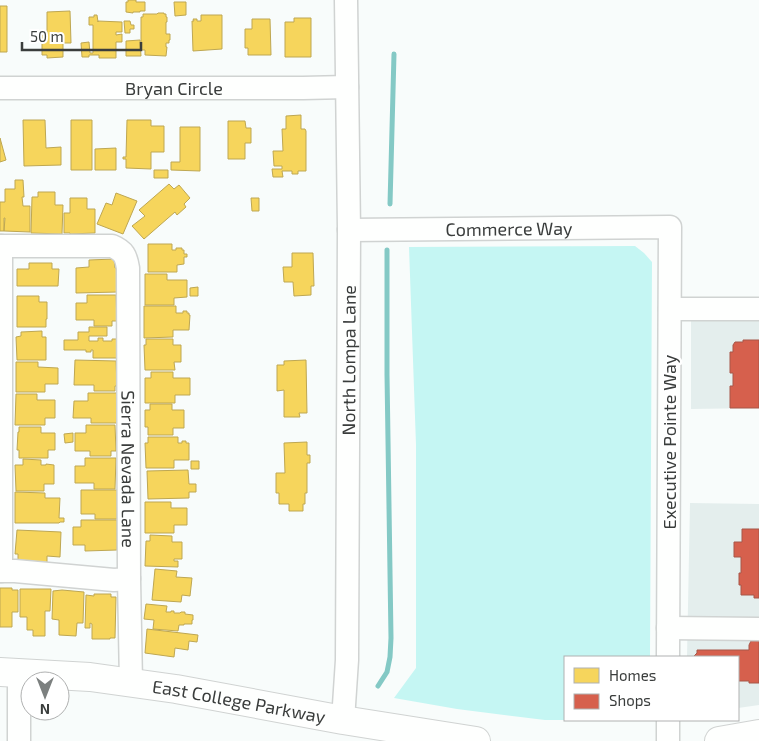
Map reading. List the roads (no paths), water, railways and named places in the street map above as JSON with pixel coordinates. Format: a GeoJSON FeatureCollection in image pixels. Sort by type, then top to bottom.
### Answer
{"type":"FeatureCollection","features":[{"type":"Feature","properties":{"kind":"main road","name":"East College Parkway"},"geometry":{"type":"LineString","coordinates":[[10,672],[90,677],[176,689],[343,720],[476,741]]}},
{"type":"Feature","properties":{"kind":"main road"},"geometry":{"type":"LineString","coordinates":[[719,741],[759,734]]}},
{"type":"Feature","properties":{"kind":"street","name":"North Lompa Lane"},"geometry":{"type":"LineString","coordinates":[[343,720],[347,660],[349,230],[346,0]]}},
{"type":"Feature","properties":{"kind":"street","name":"Bryan Circle"},"geometry":{"type":"LineString","coordinates":[[0,88],[346,87]]}},
{"type":"Feature","properties":{"kind":"street","name":"Commerce Way"},"geometry":{"type":"LineString","coordinates":[[349,230],[670,226]]}},
{"type":"Feature","properties":{"kind":"street","name":"Executive Pointe Way"},"geometry":{"type":"LineString","coordinates":[[668,656],[670,226]]}},
{"type":"Feature","properties":{"kind":"street"},"geometry":{"type":"LineString","coordinates":[[1,246],[1,571],[129,580]]}},
{"type":"Feature","properties":{"kind":"street","name":"Sierra Nevada Lane"},"geometry":{"type":"LineString","coordinates":[[1,246],[112,246],[126,257],[128,268],[131,683]]}},
{"type":"Feature","properties":{"kind":"street"},"geometry":{"type":"LineString","coordinates":[[670,309],[759,309]]}},
{"type":"Feature","properties":{"kind":"street"},"geometry":{"type":"LineString","coordinates":[[668,628],[759,629]]}},
{"type":"Feature","properties":{"kind":"street"},"geometry":{"type":"LineString","coordinates":[[10,672],[19,741]]}},
{"type":"Feature","properties":{"kind":"street"},"geometry":{"type":"LineString","coordinates":[[668,721],[668,741]]}},
{"type":"Feature","properties":{"kind":"waterway"},"geometry":{"type":"LineString","coordinates":[[390,204],[394,54]]}},
{"type":"Feature","properties":{"kind":"waterway"},"geometry":{"type":"LineString","coordinates":[[378,686],[387,672],[391,638],[387,250]]}}]}
